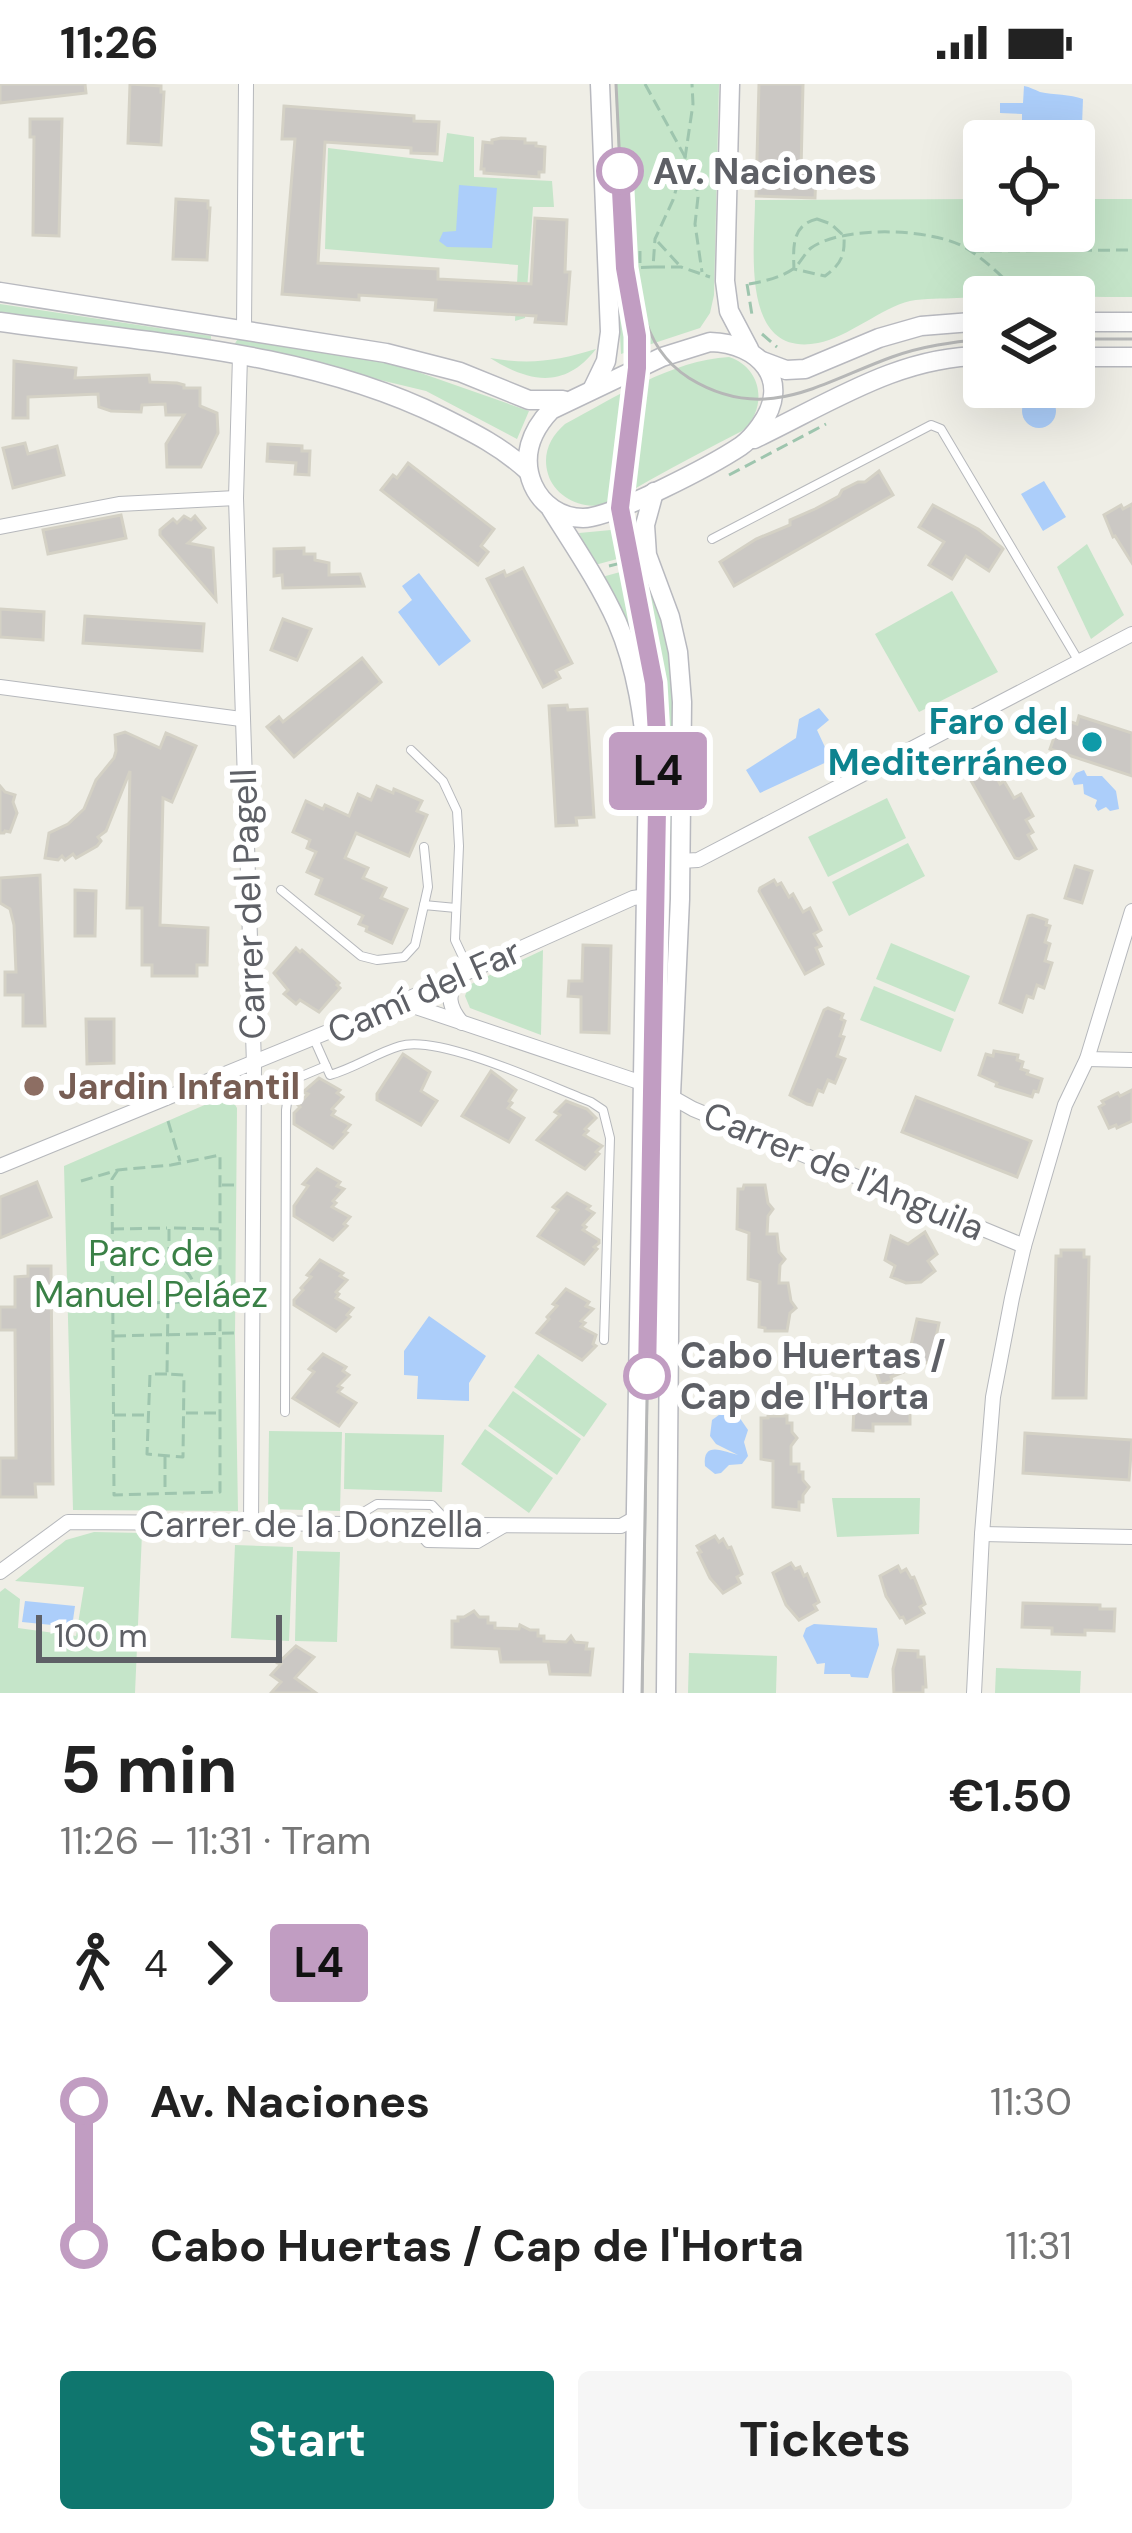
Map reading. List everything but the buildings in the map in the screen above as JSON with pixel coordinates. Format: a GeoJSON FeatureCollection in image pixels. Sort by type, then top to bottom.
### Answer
{"type":"FeatureCollection","features":[{"type":"Feature","properties":{"kind":"street"},"geometry":{"type":"LineString","coordinates":[[244,328],[246,84]]}},
{"type":"Feature","properties":{"kind":"street"},"geometry":{"type":"LineString","coordinates":[[593,388],[606,361],[610,332],[600,84]]}},
{"type":"Feature","properties":{"kind":"street"},"geometry":{"type":"LineString","coordinates":[[730,84],[725,281],[729,311],[771,380],[772,400],[763,424],[745,444]]}},
{"type":"Feature","properties":{"kind":"street"},"geometry":{"type":"LineString","coordinates":[[0,292],[386,352],[460,372],[529,400],[568,400]]}},
{"type":"Feature","properties":{"kind":"street"},"geometry":{"type":"LineString","coordinates":[[0,322],[320,370],[389,394],[491,442],[528,471],[618,625],[644,722],[648,769],[633,1693]]}},
{"type":"Feature","properties":{"kind":"street"},"geometry":{"type":"LineString","coordinates":[[1095,322],[1132,322]]}},
{"type":"Feature","properties":{"kind":"street"},"geometry":{"type":"LineString","coordinates":[[528,471],[531,440],[551,410],[689,346],[730,342],[786,370],[805,369],[880,338],[921,326],[963,323]]}},
{"type":"Feature","properties":{"kind":"street","name":"Carrer del Pagell"},"geometry":{"type":"LineString","coordinates":[[240,356],[236,498],[254,1065],[250,1524]]}},
{"type":"Feature","properties":{"kind":"street"},"geometry":{"type":"LineString","coordinates":[[1095,356],[1132,357]]}},
{"type":"Feature","properties":{"kind":"street"},"geometry":{"type":"LineString","coordinates":[[550,508],[581,519],[597,517],[880,377],[908,366],[963,357]]}},
{"type":"Feature","properties":{"kind":"street"},"geometry":{"type":"LineString","coordinates":[[654,492],[645,525],[647,555],[670,617],[682,702],[671,1095],[666,1693]]}},
{"type":"Feature","properties":{"kind":"street"},"geometry":{"type":"LineString","coordinates":[[0,526],[119,504],[236,498]]}},
{"type":"Feature","properties":{"kind":"street"},"geometry":{"type":"LineString","coordinates":[[680,860],[698,860],[1132,634]]}},
{"type":"Feature","properties":{"kind":"street"},"geometry":{"type":"LineString","coordinates":[[0,687],[241,718]]}},
{"type":"Feature","properties":{"kind":"street"},"geometry":{"type":"LineString","coordinates":[[647,896],[667,907],[675,958]]}},
{"type":"Feature","properties":{"kind":"street","name":"Camí del Far"},"geometry":{"type":"LineString","coordinates":[[0,1166],[254,1065],[633,898],[647,896]]}},
{"type":"Feature","properties":{"kind":"street"},"geometry":{"type":"LineString","coordinates":[[974,1693],[993,1396],[1024,1246],[1065,1105],[1087,1059],[1132,911]]}},
{"type":"Feature","properties":{"kind":"street"},"geometry":{"type":"LineString","coordinates":[[462,1023],[449,1000],[451,988],[464,974]]}},
{"type":"Feature","properties":{"kind":"street","name":"Carrer de l'Anguila"},"geometry":{"type":"LineString","coordinates":[[401,1003],[671,1095],[693,1109],[1024,1246]]}},
{"type":"Feature","properties":{"kind":"street"},"geometry":{"type":"LineString","coordinates":[[1087,1059],[1132,1060]]}},
{"type":"Feature","properties":{"kind":"street","name":"Carrer de la Donzella"},"geometry":{"type":"LineString","coordinates":[[0,1572],[68,1522],[621,1526],[637,1517]]}},
{"type":"Feature","properties":{"kind":"street"},"geometry":{"type":"LineString","coordinates":[[982,1534],[1132,1537]]}},
{"type":"Feature","properties":{"kind":"lane"},"geometry":{"type":"LineString","coordinates":[[712,539],[931,425],[941,429],[1078,662]]}},
{"type":"Feature","properties":{"kind":"lane"},"geometry":{"type":"LineString","coordinates":[[411,750],[443,781],[457,811],[455,940],[464,974]]}},
{"type":"Feature","properties":{"kind":"lane"},"geometry":{"type":"LineString","coordinates":[[281,890],[350,950],[377,960],[404,957],[415,945],[428,887],[424,847]]}},
{"type":"Feature","properties":{"kind":"lane"},"geometry":{"type":"LineString","coordinates":[[424,904],[457,908]]}},
{"type":"Feature","properties":{"kind":"lane"},"geometry":{"type":"LineString","coordinates":[[314,1039],[330,1076],[401,1045],[424,1042],[603,1110],[610,1138],[604,1340]]}},
{"type":"Feature","properties":{"kind":"lane"},"geometry":{"type":"LineString","coordinates":[[286,1412],[286,1110],[290,1081],[326,1066]]}},
{"type":"Feature","properties":{"kind":"lane"},"geometry":{"type":"LineString","coordinates":[[343,1525],[377,1504],[414,1504],[432,1505],[451,1526]]}},
{"type":"Feature","properties":{"kind":"lane"},"geometry":{"type":"LineString","coordinates":[[412,1525],[427,1543],[478,1544],[508,1526]]}},
{"type":"Feature","properties":{"kind":"path"},"geometry":{"type":"LineString","coordinates":[[645,84],[695,175],[695,224],[703,274]]}},
{"type":"Feature","properties":{"kind":"path"},"geometry":{"type":"LineString","coordinates":[[653,267],[655,239],[685,158],[692,84]]}},
{"type":"Feature","properties":{"kind":"path"},"geometry":{"type":"LineString","coordinates":[[794,269],[797,230],[806,222],[818,219],[844,236],[845,254],[824,276],[794,269],[747,284],[754,321],[764,336],[790,355],[806,355],[805,369]]}},
{"type":"Feature","properties":{"kind":"path"},"geometry":{"type":"LineString","coordinates":[[794,269],[812,248],[844,236],[883,230],[963,246]]}},
{"type":"Feature","properties":{"kind":"path"},"geometry":{"type":"LineString","coordinates":[[655,239],[681,267]]}},
{"type":"Feature","properties":{"kind":"path"},"geometry":{"type":"LineString","coordinates":[[1095,250],[1132,250]]}},
{"type":"Feature","properties":{"kind":"path"},"geometry":{"type":"LineString","coordinates":[[640,251],[640,268]]}},
{"type":"Feature","properties":{"kind":"path"},"geometry":{"type":"LineString","coordinates":[[971,252],[1002,276]]}},
{"type":"Feature","properties":{"kind":"path"},"geometry":{"type":"LineString","coordinates":[[619,268],[681,267],[725,281]]}},
{"type":"Feature","properties":{"kind":"path"},"geometry":{"type":"LineString","coordinates":[[721,479],[826,424],[817,409]]}},
{"type":"Feature","properties":{"kind":"path"},"geometry":{"type":"LineString","coordinates":[[590,572],[647,555]]}},
{"type":"Feature","properties":{"kind":"path"},"geometry":{"type":"LineString","coordinates":[[168,1121],[180,1163]]}},
{"type":"Feature","properties":{"kind":"path"},"geometry":{"type":"LineString","coordinates":[[81,1181],[118,1169],[220,1154],[220,1492],[114,1495],[112,1179],[118,1169]]}},
{"type":"Feature","properties":{"kind":"path"},"geometry":{"type":"LineString","coordinates":[[220,1185],[236,1185]]}},
{"type":"Feature","properties":{"kind":"path"},"geometry":{"type":"LineString","coordinates":[[169,1228],[169,1260]]}},
{"type":"Feature","properties":{"kind":"path"},"geometry":{"type":"LineString","coordinates":[[112,1229],[220,1229]]}},
{"type":"Feature","properties":{"kind":"path"},"geometry":{"type":"LineString","coordinates":[[169,1260],[194,1279],[196,1301]]}},
{"type":"Feature","properties":{"kind":"path"},"geometry":{"type":"LineString","coordinates":[[143,1303],[144,1283],[169,1260]]}},
{"type":"Feature","properties":{"kind":"path"},"geometry":{"type":"LineString","coordinates":[[112,1304],[220,1301]]}},
{"type":"Feature","properties":{"kind":"path"},"geometry":{"type":"LineString","coordinates":[[166,1374],[168,1302]]}},
{"type":"Feature","properties":{"kind":"path"},"geometry":{"type":"LineString","coordinates":[[112,1336],[236,1333]]}},
{"type":"Feature","properties":{"kind":"path"},"geometry":{"type":"LineString","coordinates":[[150,1374],[166,1374],[184,1375],[184,1457],[147,1454],[150,1374]]}},
{"type":"Feature","properties":{"kind":"path"},"geometry":{"type":"LineString","coordinates":[[183,1413],[220,1413]]}},
{"type":"Feature","properties":{"kind":"path"},"geometry":{"type":"LineString","coordinates":[[113,1414],[148,1415]]}},
{"type":"Feature","properties":{"kind":"path"},"geometry":{"type":"LineString","coordinates":[[165,1456],[165,1493]]}},
{"type":"Feature","properties":{"kind":"green space"},"geometry":{"type":"Polygon","coordinates":[[[615,84],[719,84],[710,313],[700,328],[621,354],[617,275],[623,273],[615,84]]]}},
{"type":"Feature","properties":{"kind":"green space"},"geometry":{"type":"Polygon","coordinates":[[[447,133],[474,137],[474,177],[552,181],[554,207],[533,207],[525,318],[515,321],[518,265],[325,249],[328,148],[443,162],[447,133]]]}},
{"type":"Feature","properties":{"kind":"green space"},"geometry":{"type":"Polygon","coordinates":[[[963,199],[963,252],[1095,252],[1095,199],[1132,199],[1132,297],[1095,297],[1095,276],[963,276],[963,298],[916,300],[841,335],[818,343],[793,343],[775,334],[763,317],[757,295],[755,200],[963,199]]]}},
{"type":"Feature","properties":{"kind":"green space"},"geometry":{"type":"Polygon","coordinates":[[[0,304],[211,336],[211,346],[0,314],[0,304]]]}},
{"type":"Feature","properties":{"kind":"green space"},"geometry":{"type":"Polygon","coordinates":[[[239,337],[398,365],[529,411],[517,439],[426,391],[234,345],[239,337]]]}},
{"type":"Feature","properties":{"kind":"green space"},"geometry":{"type":"Polygon","coordinates":[[[596,349],[572,371],[546,378],[519,373],[490,358],[543,361],[596,349]]]}},
{"type":"Feature","properties":{"kind":"green space"},"geometry":{"type":"Polygon","coordinates":[[[729,357],[749,370],[758,390],[756,412],[742,431],[606,503],[576,502],[556,488],[546,467],[547,453],[565,424],[665,373],[729,357]]]}},
{"type":"Feature","properties":{"kind":"green space"},"geometry":{"type":"Polygon","coordinates":[[[640,520],[639,553],[595,565],[579,533],[611,530],[640,520]]]}},
{"type":"Feature","properties":{"kind":"green space"},"geometry":{"type":"Polygon","coordinates":[[[1087,544],[1124,615],[1091,639],[1057,567],[1087,544]]]}},
{"type":"Feature","properties":{"kind":"green space"},"geometry":{"type":"Polygon","coordinates":[[[642,566],[664,625],[674,681],[672,880],[656,880],[653,723],[640,669],[602,577],[642,566]]]}},
{"type":"Feature","properties":{"kind":"green space"},"geometry":{"type":"Polygon","coordinates":[[[952,591],[998,672],[919,712],[875,634],[952,591]]]}},
{"type":"Feature","properties":{"kind":"green space"},"geometry":{"type":"Polygon","coordinates":[[[887,798],[906,838],[828,877],[808,837],[887,798]]]}},
{"type":"Feature","properties":{"kind":"green space"},"geometry":{"type":"Polygon","coordinates":[[[908,843],[925,876],[849,916],[832,882],[908,843]]]}},
{"type":"Feature","properties":{"kind":"green space"},"geometry":{"type":"Polygon","coordinates":[[[891,943],[970,976],[955,1012],[876,979],[891,943]]]}},
{"type":"Feature","properties":{"kind":"green space"},"geometry":{"type":"Polygon","coordinates":[[[543,950],[541,1035],[470,1008],[465,996],[469,985],[543,950]]]}},
{"type":"Feature","properties":{"kind":"green space"},"geometry":{"type":"Polygon","coordinates":[[[874,986],[954,1019],[941,1052],[860,1020],[874,986]]]}},
{"type":"Feature","properties":{"kind":"green space","name":"Parc de Manuel Peláez"},"geometry":{"type":"Polygon","coordinates":[[[223,1097],[237,1108],[238,1511],[73,1510],[64,1166],[223,1097]]]}},
{"type":"Feature","properties":{"kind":"green space"},"geometry":{"type":"Polygon","coordinates":[[[538,1354],[607,1404],[584,1437],[514,1387],[538,1354]]]}},
{"type":"Feature","properties":{"kind":"green space"},"geometry":{"type":"Polygon","coordinates":[[[513,1391],[581,1439],[557,1475],[488,1426],[513,1391]]]}},
{"type":"Feature","properties":{"kind":"green space"},"geometry":{"type":"Polygon","coordinates":[[[485,1429],[553,1478],[529,1513],[461,1464],[485,1429]]]}},
{"type":"Feature","properties":{"kind":"green space"},"geometry":{"type":"Polygon","coordinates":[[[269,1431],[342,1432],[340,1511],[268,1509],[269,1431]]]}},
{"type":"Feature","properties":{"kind":"green space"},"geometry":{"type":"Polygon","coordinates":[[[345,1433],[444,1435],[442,1492],[344,1489],[345,1433]]]}},
{"type":"Feature","properties":{"kind":"green space"},"geometry":{"type":"Polygon","coordinates":[[[832,1498],[920,1498],[919,1534],[837,1537],[832,1498]]]}},
{"type":"Feature","properties":{"kind":"green space"},"geometry":{"type":"Polygon","coordinates":[[[94,1532],[142,1533],[135,1693],[0,1693],[0,1592],[5,1588],[20,1599],[18,1628],[76,1636],[84,1587],[15,1581],[66,1540],[94,1532]]]}},
{"type":"Feature","properties":{"kind":"green space"},"geometry":{"type":"Polygon","coordinates":[[[235,1545],[293,1547],[289,1641],[231,1638],[235,1545]]]}},
{"type":"Feature","properties":{"kind":"green space"},"geometry":{"type":"Polygon","coordinates":[[[297,1551],[340,1552],[337,1642],[295,1641],[297,1551]]]}},
{"type":"Feature","properties":{"kind":"green space"},"geometry":{"type":"Polygon","coordinates":[[[689,1653],[777,1656],[776,1693],[688,1693],[689,1653]]]}},
{"type":"Feature","properties":{"kind":"green space"},"geometry":{"type":"Polygon","coordinates":[[[996,1668],[1081,1671],[1080,1693],[995,1693],[996,1668]]]}},
{"type":"Feature","properties":{"kind":"water"},"geometry":{"type":"Polygon","coordinates":[[[1024,86],[1073,96],[1083,99],[1082,120],[1022,120],[1022,114],[1000,113],[1000,103],[1023,103],[1024,86]]]}},
{"type":"Feature","properties":{"kind":"water"},"geometry":{"type":"Polygon","coordinates":[[[459,185],[497,188],[492,248],[447,247],[439,241],[443,232],[456,231],[459,185]]]}},
{"type":"Feature","properties":{"kind":"water"},"geometry":{"type":"Polygon","coordinates":[[[1022,408],[1056,408],[1055,418],[1046,427],[1032,427],[1023,418],[1022,408]]]}},
{"type":"Feature","properties":{"kind":"water"},"geometry":{"type":"Polygon","coordinates":[[[1044,481],[1066,517],[1043,531],[1021,494],[1044,481]]]}},
{"type":"Feature","properties":{"kind":"water"},"geometry":{"type":"Polygon","coordinates":[[[419,573],[471,641],[439,666],[398,612],[412,600],[402,586],[419,573]]]}},
{"type":"Feature","properties":{"kind":"water"},"geometry":{"type":"Polygon","coordinates":[[[819,708],[829,720],[817,730],[831,760],[760,793],[746,770],[796,738],[799,719],[819,708]]]}},
{"type":"Feature","properties":{"kind":"water"},"geometry":{"type":"Polygon","coordinates":[[[1084,770],[1087,776],[1102,776],[1116,791],[1119,809],[1098,811],[1097,800],[1084,794],[1083,784],[1074,785],[1076,773],[1084,770]]]}},
{"type":"Feature","properties":{"kind":"water"},"geometry":{"type":"Polygon","coordinates":[[[429,1316],[486,1356],[469,1383],[469,1401],[417,1399],[418,1376],[404,1375],[404,1351],[429,1316]]]}},
{"type":"Feature","properties":{"kind":"water"},"geometry":{"type":"Polygon","coordinates":[[[723,1412],[737,1414],[748,1430],[744,1442],[748,1456],[742,1464],[715,1474],[705,1466],[707,1453],[738,1455],[710,1436],[712,1420],[723,1412]]]}},
{"type":"Feature","properties":{"kind":"water"},"geometry":{"type":"Polygon","coordinates":[[[25,1601],[75,1606],[72,1627],[22,1622],[25,1601]]]}},
{"type":"Feature","properties":{"kind":"water"},"geometry":{"type":"Polygon","coordinates":[[[814,1624],[877,1628],[879,1645],[868,1678],[824,1674],[825,1663],[817,1664],[803,1636],[814,1624]]]}},
{"type":"Feature","properties":{"kind":"tram line"},"geometry":{"type":"LineString","coordinates":[[616,84],[625,268],[637,336],[620,508],[654,683],[658,752],[642,1693]]}},
{"type":"Feature","properties":{"kind":"tram line","name":"L4"},"geometry":{"type":"LineString","coordinates":[[620,171],[625,268],[637,336],[620,508],[654,683],[658,752],[647,1376]]}},
{"type":"Feature","properties":{"kind":"tram line"},"geometry":{"type":"LineString","coordinates":[[643,311],[654,341],[672,365],[717,392],[743,398],[792,395],[903,353],[963,342]]}},
{"type":"Feature","properties":{"kind":"tram line"},"geometry":{"type":"LineString","coordinates":[[1095,339],[1132,339]]}},
{"type":"Feature","properties":{"kind":"place","name":"Av. Naciones"},"geometry":{"type":"Point","coordinates":[620,171]}},
{"type":"Feature","properties":{"kind":"place","name":"Faro del Mediterráneo"},"geometry":{"type":"Point","coordinates":[1092,742]}},
{"type":"Feature","properties":{"kind":"place","name":"Jardin Infantil"},"geometry":{"type":"Point","coordinates":[34,1086]}},
{"type":"Feature","properties":{"kind":"place","name":"Cabo Huertas / Cap de l'Horta"},"geometry":{"type":"Point","coordinates":[647,1376]}}]}
